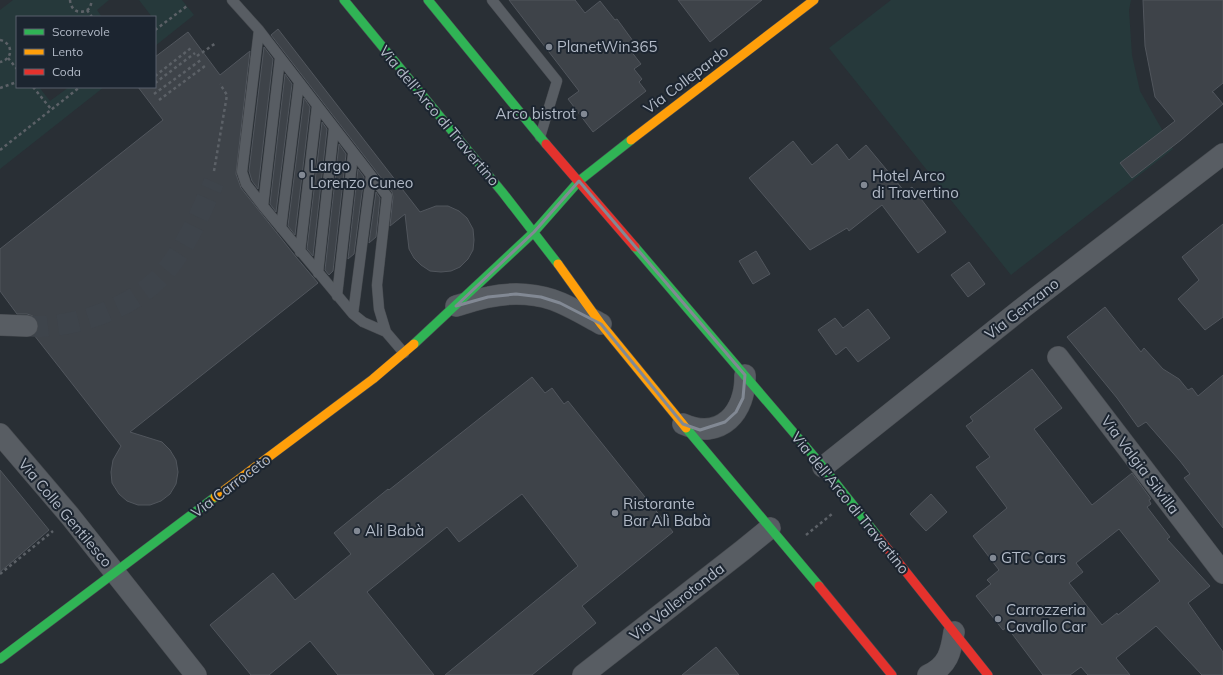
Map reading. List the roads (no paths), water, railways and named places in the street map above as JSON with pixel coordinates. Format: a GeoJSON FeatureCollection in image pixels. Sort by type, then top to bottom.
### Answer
{"type":"FeatureCollection","features":[{"type":"Feature","properties":{"kind":"main road","name":"Via dell'Arco di Travertino"},"geometry":{"type":"LineString","coordinates":[[344,0],[503,193],[534,232],[601,324],[655,391],[892,675]]}},
{"type":"Feature","properties":{"kind":"main road","name":"Via dell'Arco di Travertino"},"geometry":{"type":"LineString","coordinates":[[428,0],[540,137],[823,467],[988,675]]}},
{"type":"Feature","properties":{"kind":"main road","name":"Via Collepardo"},"geometry":{"type":"LineString","coordinates":[[579,181],[812,1]]}},
{"type":"Feature","properties":{"kind":"main road"},"geometry":{"type":"LineString","coordinates":[[534,232],[579,181]]}},
{"type":"Feature","properties":{"kind":"main road","name":"Via Carroceto"},"geometry":{"type":"LineString","coordinates":[[0,659],[338,406],[404,353],[534,232]]}},
{"type":"Feature","properties":{"kind":"street","name":"Via Genzano"},"geometry":{"type":"LineString","coordinates":[[823,467],[1020,310],[1223,154]]}},
{"type":"Feature","properties":{"kind":"street","name":"Via Carroceto"},"geometry":{"type":"LineString","coordinates":[[456,306],[498,295],[531,295],[560,303],[601,324]]}},
{"type":"Feature","properties":{"kind":"street"},"geometry":{"type":"LineString","coordinates":[[0,325],[27,326]]}},
{"type":"Feature","properties":{"kind":"street","name":"Via Valgia Silvilla"},"geometry":{"type":"LineString","coordinates":[[1058,357],[1216,549],[1223,573]]}},
{"type":"Feature","properties":{"kind":"street"},"geometry":{"type":"LineString","coordinates":[[683,424],[700,430],[709,429],[725,422],[736,412],[741,401],[744,390],[745,375]]}},
{"type":"Feature","properties":{"kind":"street","name":"Via Colle Gentilesco"},"geometry":{"type":"LineString","coordinates":[[0,434],[70,516],[196,675]]}},
{"type":"Feature","properties":{"kind":"street","name":"Via Vallerotonda"},"geometry":{"type":"LineString","coordinates":[[583,675],[770,528]]}},
{"type":"Feature","properties":{"kind":"street"},"geometry":{"type":"LineString","coordinates":[[928,675],[940,668],[946,662],[954,632]]}},
{"type":"Feature","properties":{"kind":"lane"},"geometry":{"type":"LineString","coordinates":[[232,0],[259,30],[353,154],[387,196],[377,284],[379,309],[386,332],[404,353]]}},
{"type":"Feature","properties":{"kind":"lane"},"geometry":{"type":"LineString","coordinates":[[492,0],[557,81],[540,137]]}},
{"type":"Feature","properties":{"kind":"lane"},"geometry":{"type":"LineString","coordinates":[[259,30],[242,172],[246,184],[300,252],[353,314],[363,322],[386,332]]}},
{"type":"Feature","properties":{"kind":"lane"},"geometry":{"type":"LineString","coordinates":[[263,206],[280,58]]}},
{"type":"Feature","properties":{"kind":"lane"},"geometry":{"type":"LineString","coordinates":[[281,228],[299,82]]}},
{"type":"Feature","properties":{"kind":"lane"},"geometry":{"type":"LineString","coordinates":[[300,252],[317,106]]}},
{"type":"Feature","properties":{"kind":"lane"},"geometry":{"type":"LineString","coordinates":[[318,273],[334,128]]}},
{"type":"Feature","properties":{"kind":"lane"},"geometry":{"type":"LineString","coordinates":[[337,296],[353,154]]}},
{"type":"Feature","properties":{"kind":"lane"},"geometry":{"type":"LineString","coordinates":[[353,314],[371,176]]}},
{"type":"Feature","properties":{"kind":"tunnel"},"geometry":{"type":"LineString","coordinates":[[27,326],[49,326],[83,320],[117,307],[133,299],[148,288],[172,263],[184,244],[214,182]]}},
{"type":"Feature","properties":{"kind":"place","name":"PlanetWin365"},"geometry":{"type":"Point","coordinates":[549,47]}},
{"type":"Feature","properties":{"kind":"place","name":"Arco bistrot"},"geometry":{"type":"Point","coordinates":[584,114]}},
{"type":"Feature","properties":{"kind":"place","name":"Largo Lorenzo Cuneo"},"geometry":{"type":"Point","coordinates":[302,175]}},
{"type":"Feature","properties":{"kind":"place","name":"Hotel Arco di Travertino"},"geometry":{"type":"Point","coordinates":[864,185]}},
{"type":"Feature","properties":{"kind":"place","name":"Ristorante Bar Alì Babà"},"geometry":{"type":"Point","coordinates":[615,513]}},
{"type":"Feature","properties":{"kind":"place","name":"Ali Babà"},"geometry":{"type":"Point","coordinates":[357,531]}},
{"type":"Feature","properties":{"kind":"place","name":"GTC Cars"},"geometry":{"type":"Point","coordinates":[993,558]}},
{"type":"Feature","properties":{"kind":"place","name":"Carrozzeria Cavallo Car"},"geometry":{"type":"Point","coordinates":[998,619]}}]}
